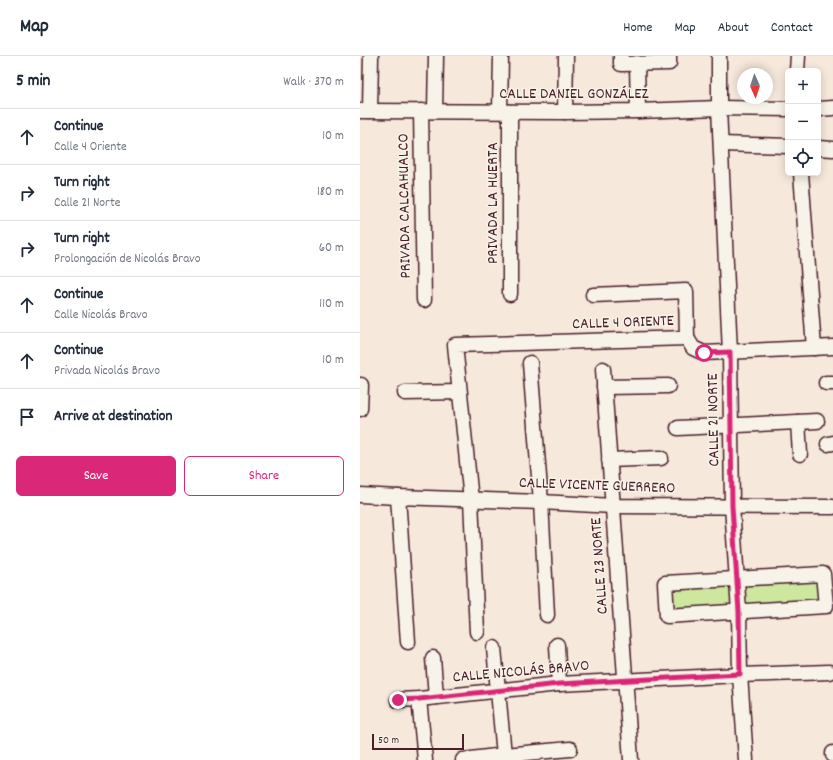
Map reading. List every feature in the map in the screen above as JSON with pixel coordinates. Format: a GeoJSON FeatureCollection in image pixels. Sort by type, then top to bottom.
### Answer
{"type":"FeatureCollection","features":[{"type":"Feature","properties":{"kind":"street"},"geometry":{"type":"LineString","coordinates":[[365,111],[371,56]]}},
{"type":"Feature","properties":{"kind":"street"},"geometry":{"type":"LineString","coordinates":[[436,56],[436,111]]}},
{"type":"Feature","properties":{"kind":"street","name":"PRIVADA LA HUERTA"},"geometry":{"type":"LineString","coordinates":[[501,56],[505,112],[510,294]]}},
{"type":"Feature","properties":{"kind":"street"},"geometry":{"type":"LineString","coordinates":[[565,112],[566,56]]}},
{"type":"Feature","properties":{"kind":"street"},"geometry":{"type":"LineString","coordinates":[[621,56],[621,64],[669,63],[669,56]]}},
{"type":"Feature","properties":{"kind":"street","name":"CALLE 21 NORTE"},"geometry":{"type":"LineString","coordinates":[[718,56],[730,352],[732,506],[739,612],[740,674],[746,760]]}},
{"type":"Feature","properties":{"kind":"street"},"geometry":{"type":"LineString","coordinates":[[798,56],[798,68]]}},
{"type":"Feature","properties":{"kind":"street"},"geometry":{"type":"LineString","coordinates":[[638,63],[638,111]]}},
{"type":"Feature","properties":{"kind":"street","name":"CALLE DANIEL GONZÁLEZ"},"geometry":{"type":"LineString","coordinates":[[365,111],[565,112],[719,108],[785,109]]}},
{"type":"Feature","properties":{"kind":"street"},"geometry":{"type":"LineString","coordinates":[[821,109],[833,108]]}},
{"type":"Feature","properties":{"kind":"street","name":"PRIVADA CALCAHUALCO"},"geometry":{"type":"LineString","coordinates":[[421,111],[424,300]]}},
{"type":"Feature","properties":{"kind":"street"},"geometry":{"type":"LineString","coordinates":[[721,144],[785,146]]}},
{"type":"Feature","properties":{"kind":"street"},"geometry":{"type":"LineString","coordinates":[[821,148],[833,150]]}},
{"type":"Feature","properties":{"kind":"street"},"geometry":{"type":"LineString","coordinates":[[801,176],[814,348]]}},
{"type":"Feature","properties":{"kind":"street"},"geometry":{"type":"LineString","coordinates":[[593,295],[686,292],[687,338]]}},
{"type":"Feature","properties":{"kind":"street","name":"CALLE 4 ORIENTE"},"geometry":{"type":"LineString","coordinates":[[459,392],[455,345],[687,338],[693,348],[704,353],[833,347]]}},
{"type":"Feature","properties":{"kind":"street"},"geometry":{"type":"LineString","coordinates":[[530,363],[541,502],[547,615]]}},
{"type":"Feature","properties":{"kind":"street","name":"CALLE 23 NORTE"},"geometry":{"type":"LineString","coordinates":[[603,368],[631,760]]}},
{"type":"Feature","properties":{"kind":"street"},"geometry":{"type":"LineString","coordinates":[[360,409],[361,385]]}},
{"type":"Feature","properties":{"kind":"street"},"geometry":{"type":"LineString","coordinates":[[604,387],[668,386]]}},
{"type":"Feature","properties":{"kind":"street"},"geometry":{"type":"LineString","coordinates":[[405,393],[459,392],[471,500],[478,632]]}},
{"type":"Feature","properties":{"kind":"street"},"geometry":{"type":"LineString","coordinates":[[678,428],[817,421]]}},
{"type":"Feature","properties":{"kind":"street"},"geometry":{"type":"LineString","coordinates":[[798,422],[800,454]]}},
{"type":"Feature","properties":{"kind":"street"},"geometry":{"type":"LineString","coordinates":[[609,460],[661,458]]}},
{"type":"Feature","properties":{"kind":"street","name":"CALLE VICENTE GUERRERO"},"geometry":{"type":"LineString","coordinates":[[360,495],[398,498],[541,502],[613,506],[833,506]]}},
{"type":"Feature","properties":{"kind":"street"},"geometry":{"type":"LineString","coordinates":[[398,498],[408,642]]}},
{"type":"Feature","properties":{"kind":"street"},"geometry":{"type":"LineString","coordinates":[[823,574],[826,606],[739,612],[667,616],[665,583],[823,574]]}},
{"type":"Feature","properties":{"kind":"street"},"geometry":{"type":"LineString","coordinates":[[557,645],[559,684]]}},
{"type":"Feature","properties":{"kind":"street"},"geometry":{"type":"LineString","coordinates":[[494,648],[504,755]]}},
{"type":"Feature","properties":{"kind":"street"},"geometry":{"type":"LineString","coordinates":[[433,658],[436,697]]}},
{"type":"Feature","properties":{"kind":"street","name":"CALLE NICOLÁS BRAVO"},"geometry":{"type":"LineString","coordinates":[[398,700],[559,684],[740,674],[829,672]]}},
{"type":"Feature","properties":{"kind":"street"},"geometry":{"type":"LineString","coordinates":[[419,699],[425,760]]}},
{"type":"Feature","properties":{"kind":"street"},"geometry":{"type":"LineString","coordinates":[[463,760],[570,749]]}},
{"type":"Feature","properties":{"kind":"green space"},"geometry":{"type":"Polygon","coordinates":[[[821,576],[823,605],[669,613],[667,584],[821,576]]]}},
{"type":"Feature","properties":{"kind":"route"},"geometry":{"type":"LineString","coordinates":[[398,700],[559,684],[740,674],[739,612],[732,506],[730,352],[704,353]]}}]}
